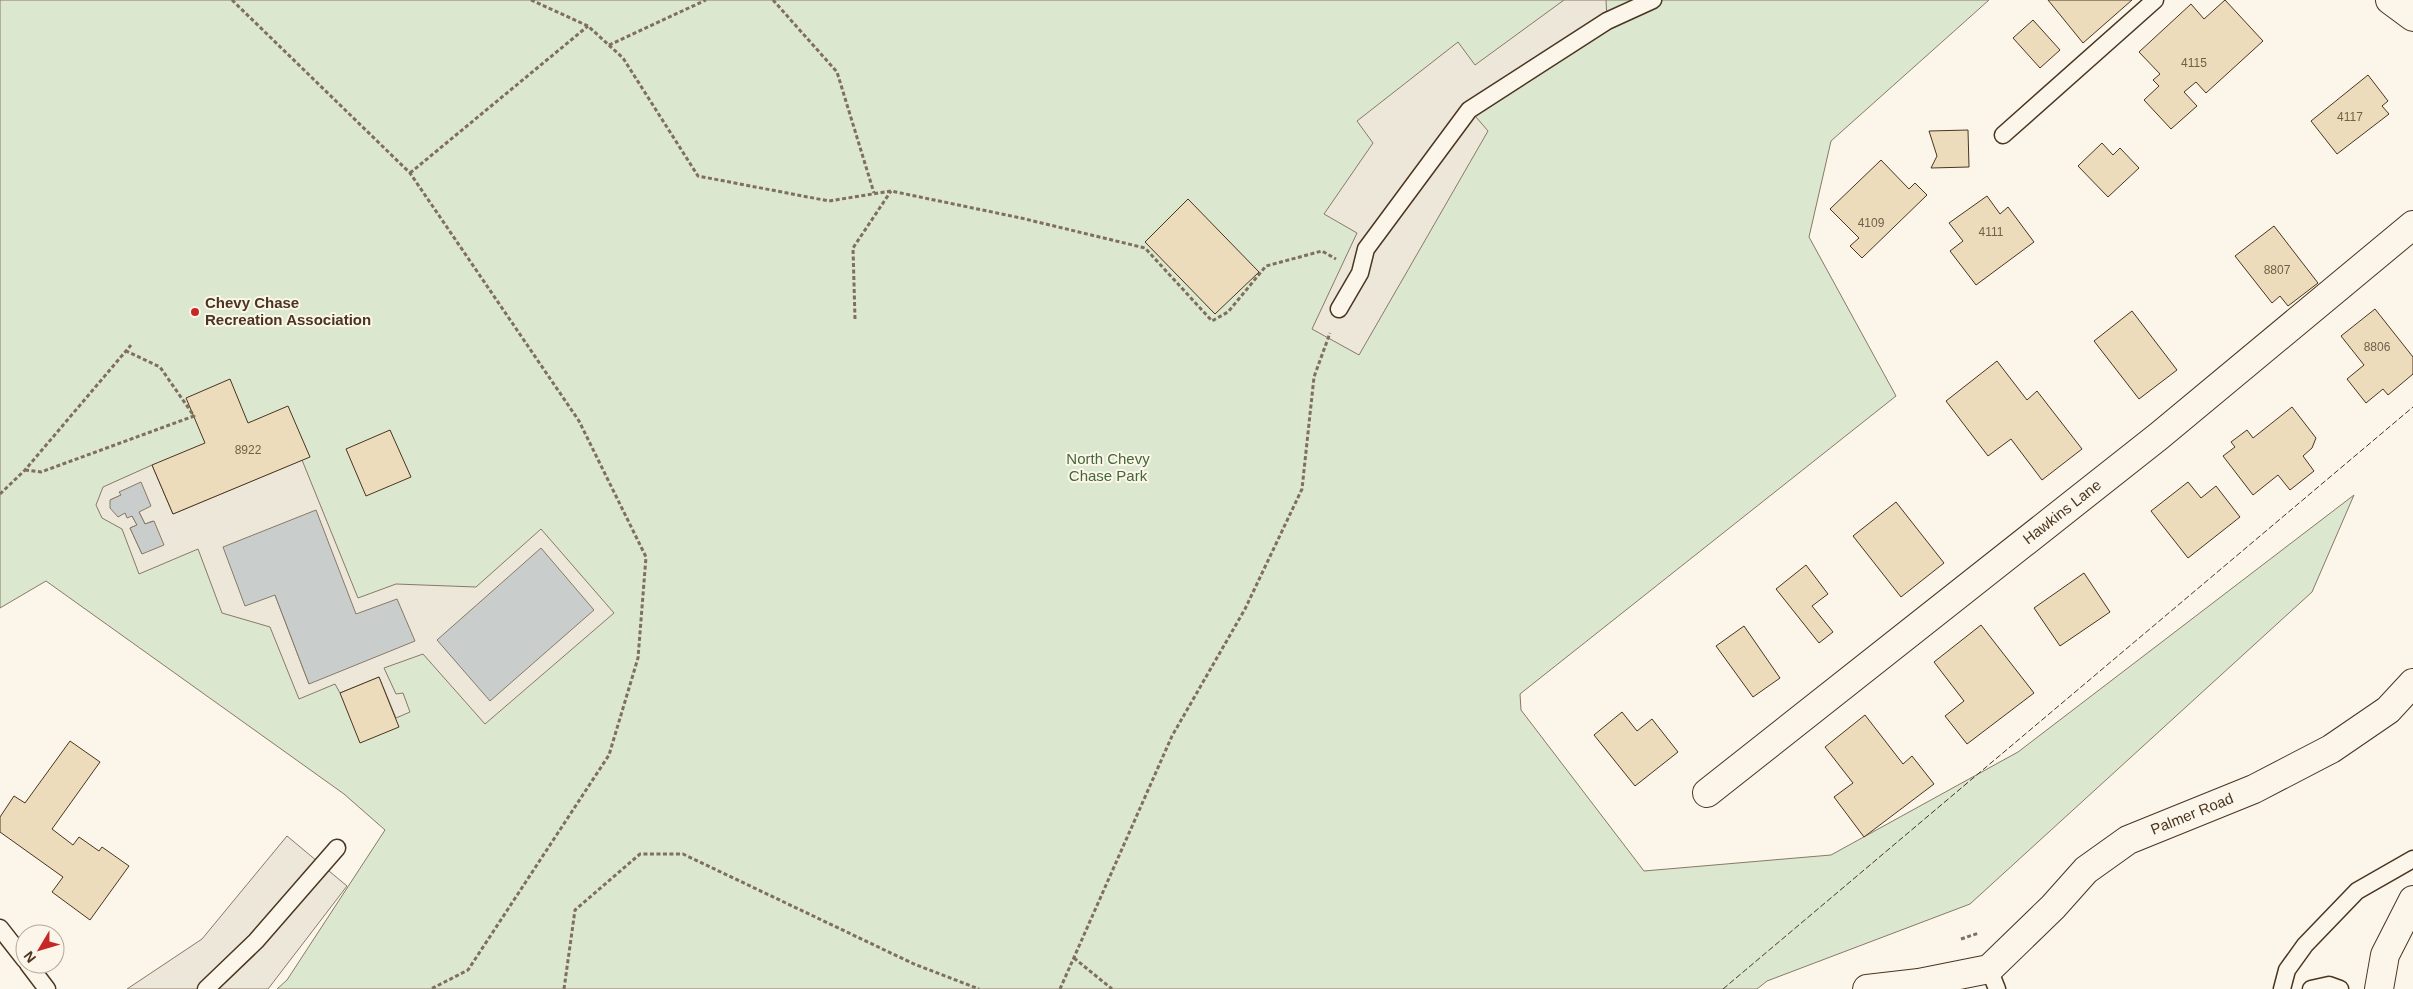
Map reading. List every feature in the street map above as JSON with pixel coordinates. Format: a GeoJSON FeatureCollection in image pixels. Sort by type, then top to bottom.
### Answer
{"type":"FeatureCollection","features":[{"type":"Feature","properties":{"kind":"street"},"geometry":{"type":"LineString","coordinates":[[2390,0],[2413,16]]}},
{"type":"Feature","properties":{"kind":"street","name":"Hawkins Lane"},"geometry":{"type":"LineString","coordinates":[[1707,793],[2159,436],[2413,225]]}},
{"type":"Feature","properties":{"kind":"street","name":"Palmer Road"},"geometry":{"type":"LineString","coordinates":[[1993,979],[2086,870],[2128,840],[2254,789],[2331,749],[2388,710],[2413,683]]}},
{"type":"Feature","properties":{"kind":"street"},"geometry":{"type":"LineString","coordinates":[[2379,989],[2385,955],[2413,900]]}},
{"type":"Feature","properties":{"kind":"street"},"geometry":{"type":"LineString","coordinates":[[1867,989],[1919,983],[1993,979]]}},
{"type":"Feature","properties":{"kind":"lane"},"geometry":{"type":"LineString","coordinates":[[1339,309],[1360,273],[1366,250],[1469,110],[1607,21],[1653,0]]}},
{"type":"Feature","properties":{"kind":"lane"},"geometry":{"type":"LineString","coordinates":[[2003,134],[2155,0]]}},
{"type":"Feature","properties":{"kind":"lane"},"geometry":{"type":"LineString","coordinates":[[206,989],[256,941],[337,848]]}},
{"type":"Feature","properties":{"kind":"lane"},"geometry":{"type":"LineString","coordinates":[[2282,989],[2287,970],[2305,945],[2357,891],[2413,859]]}},
{"type":"Feature","properties":{"kind":"lane"},"geometry":{"type":"LineString","coordinates":[[0,928],[15,947]]}},
{"type":"Feature","properties":{"kind":"lane"},"geometry":{"type":"LineString","coordinates":[[36,974],[47,989]]}},
{"type":"Feature","properties":{"kind":"lane"},"geometry":{"type":"LineString","coordinates":[[2311,989],[2329,985],[2340,989]]}},
{"type":"Feature","properties":{"kind":"path"},"geometry":{"type":"LineString","coordinates":[[232,0],[410,173],[579,421],[646,557],[638,658],[609,756],[468,970],[431,989]]}},
{"type":"Feature","properties":{"kind":"path"},"geometry":{"type":"LineString","coordinates":[[531,0],[588,26],[623,58],[698,176],[829,201],[891,191],[1021,218],[1145,248],[1212,321],[1228,312],[1266,266],[1322,250],[1360,273]]}},
{"type":"Feature","properties":{"kind":"path"},"geometry":{"type":"LineString","coordinates":[[609,44],[706,0]]}},
{"type":"Feature","properties":{"kind":"path"},"geometry":{"type":"LineString","coordinates":[[773,0],[836,72],[874,193]]}},
{"type":"Feature","properties":{"kind":"path"},"geometry":{"type":"LineString","coordinates":[[410,173],[588,26]]}},
{"type":"Feature","properties":{"kind":"path"},"geometry":{"type":"LineString","coordinates":[[855,319],[853,248],[891,191]]}},
{"type":"Feature","properties":{"kind":"path"},"geometry":{"type":"LineString","coordinates":[[1060,989],[1172,736],[1245,609],[1302,489],[1314,377],[1339,309]]}},
{"type":"Feature","properties":{"kind":"path"},"geometry":{"type":"LineString","coordinates":[[0,494],[25,470],[131,345]]}},
{"type":"Feature","properties":{"kind":"path"},"geometry":{"type":"LineString","coordinates":[[25,470],[41,472],[194,416],[160,367],[126,350]]}},
{"type":"Feature","properties":{"kind":"path"},"geometry":{"type":"LineString","coordinates":[[564,989],[576,910],[640,854],[683,854],[914,964],[979,989]]}},
{"type":"Feature","properties":{"kind":"path"},"geometry":{"type":"LineString","coordinates":[[1074,958],[1112,989]]}},
{"type":"Feature","properties":{"kind":"green space","name":"North Chevy Chase Park"},"geometry":{"type":"Polygon","coordinates":[[[0,0],[1989,0],[1831,141],[1809,237],[1896,396],[1520,694],[1521,710],[1644,871],[1831,855],[2018,752],[2354,495],[2312,592],[1970,904],[1767,981],[1757,989],[277,989],[287,980],[385,830],[344,794],[46,581],[0,608],[0,0]]]}},
{"type":"Feature","properties":{"kind":"shaded area"},"geometry":{"type":"Polygon","coordinates":[[[1564,0],[1606,0],[1607,21],[1470,110],[1488,131],[1359,355],[1312,329],[1357,233],[1324,214],[1373,143],[1357,121],[1458,42],[1475,65],[1564,0]]]}},
{"type":"Feature","properties":{"kind":"shaded area"},"geometry":{"type":"Polygon","coordinates":[[[302,460],[358,598],[396,584],[476,587],[541,529],[614,613],[485,724],[423,654],[384,668],[396,694],[403,693],[410,712],[396,718],[379,677],[340,693],[335,684],[299,699],[270,627],[222,613],[198,549],[139,574],[122,529],[102,518],[96,505],[103,487],[152,465],[173,514],[302,460]],[[121,495],[110,500],[125,513],[132,516],[137,525],[130,528],[142,554],[153,521],[145,524],[139,512],[121,495]],[[275,595],[309,684],[356,614],[275,595]]]}},
{"type":"Feature","properties":{"kind":"shaded area"},"geometry":{"type":"Polygon","coordinates":[[[141,482],[151,506],[139,512],[145,524],[154,521],[164,545],[142,554],[130,528],[137,525],[132,516],[127,518],[125,513],[118,517],[110,508],[110,500],[121,495],[119,492],[141,482]]]}},
{"type":"Feature","properties":{"kind":"shaded area"},"geometry":{"type":"Polygon","coordinates":[[[316,510],[356,614],[397,599],[415,641],[309,684],[275,595],[245,606],[223,547],[316,510]]]}},
{"type":"Feature","properties":{"kind":"shaded area"},"geometry":{"type":"Polygon","coordinates":[[[541,548],[594,610],[490,701],[437,640],[541,548]]]}},
{"type":"Feature","properties":{"kind":"shaded area"},"geometry":{"type":"Polygon","coordinates":[[[287,836],[347,886],[268,989],[127,989],[202,939],[287,836]]]}},
{"type":"Feature","properties":{"kind":"building"},"geometry":{"type":"Polygon","coordinates":[[[2048,0],[2132,0],[2083,43],[2048,0]]]}},
{"type":"Feature","properties":{"kind":"building"},"geometry":{"type":"Polygon","coordinates":[[[2225,0],[2263,41],[2206,93],[2196,82],[2184,92],[2197,106],[2171,129],[2144,100],[2159,86],[2153,80],[2160,74],[2139,52],[2191,4],[2204,19],[2225,0]]]}},
{"type":"Feature","properties":{"kind":"building"},"geometry":{"type":"Polygon","coordinates":[[[2033,20],[2060,50],[2040,68],[2013,38],[2033,20]]]}},
{"type":"Feature","properties":{"kind":"building"},"geometry":{"type":"Polygon","coordinates":[[[2368,75],[2388,101],[2382,106],[2389,114],[2337,154],[2311,121],[2368,75]]]}},
{"type":"Feature","properties":{"kind":"building"},"geometry":{"type":"Polygon","coordinates":[[[1968,130],[1969,167],[1931,168],[1937,156],[1929,131],[1968,130]]]}},
{"type":"Feature","properties":{"kind":"building"},"geometry":{"type":"Polygon","coordinates":[[[2102,143],[2113,155],[2120,148],[2139,168],[2108,197],[2078,166],[2102,143]]]}},
{"type":"Feature","properties":{"kind":"building"},"geometry":{"type":"Polygon","coordinates":[[[1881,160],[1909,189],[1915,183],[1927,195],[1862,258],[1850,246],[1859,238],[1830,209],[1881,160]]]}},
{"type":"Feature","properties":{"kind":"building"},"geometry":{"type":"Polygon","coordinates":[[[1987,196],[2000,214],[2008,207],[2034,242],[1976,285],[1950,251],[1963,241],[1949,223],[1987,196]]]}},
{"type":"Feature","properties":{"kind":"building"},"geometry":{"type":"Polygon","coordinates":[[[1188,199],[1259,272],[1215,314],[1145,242],[1188,199]]]}},
{"type":"Feature","properties":{"kind":"building"},"geometry":{"type":"Polygon","coordinates":[[[2274,226],[2318,283],[2288,306],[2280,296],[2272,303],[2235,256],[2274,226]]]}},
{"type":"Feature","properties":{"kind":"building"},"geometry":{"type":"Polygon","coordinates":[[[2375,309],[2413,357],[2413,374],[2388,395],[2383,389],[2366,403],[2347,379],[2364,365],[2341,336],[2375,309]]]}},
{"type":"Feature","properties":{"kind":"building"},"geometry":{"type":"Polygon","coordinates":[[[2132,311],[2177,370],[2139,399],[2094,341],[2132,311]]]}},
{"type":"Feature","properties":{"kind":"building"},"geometry":{"type":"Polygon","coordinates":[[[1997,361],[2027,400],[2037,391],[2082,449],[2042,480],[2011,439],[1988,456],[1946,401],[1997,361]]]}},
{"type":"Feature","properties":{"kind":"building"},"geometry":{"type":"Polygon","coordinates":[[[230,379],[248,423],[288,406],[310,457],[173,514],[152,465],[205,443],[186,398],[230,379]]]}},
{"type":"Feature","properties":{"kind":"building"},"geometry":{"type":"Polygon","coordinates":[[[2292,407],[2316,438],[2312,448],[2303,456],[2314,471],[2290,490],[2278,475],[2253,495],[2223,456],[2235,447],[2231,442],[2247,430],[2253,438],[2292,407]]]}},
{"type":"Feature","properties":{"kind":"building"},"geometry":{"type":"Polygon","coordinates":[[[390,430],[411,477],[366,496],[346,449],[390,430]]]}},
{"type":"Feature","properties":{"kind":"building"},"geometry":{"type":"Polygon","coordinates":[[[2188,482],[2201,498],[2216,486],[2240,517],[2188,558],[2151,511],[2188,482]]]}},
{"type":"Feature","properties":{"kind":"building"},"geometry":{"type":"Polygon","coordinates":[[[1896,502],[1944,563],[1901,597],[1853,536],[1896,502]]]}},
{"type":"Feature","properties":{"kind":"building"},"geometry":{"type":"Polygon","coordinates":[[[1806,565],[1828,594],[1812,606],[1833,632],[1819,643],[1776,589],[1806,565]]]}},
{"type":"Feature","properties":{"kind":"building"},"geometry":{"type":"Polygon","coordinates":[[[2084,573],[2110,612],[2060,646],[2034,608],[2084,573]]]}},
{"type":"Feature","properties":{"kind":"building"},"geometry":{"type":"Polygon","coordinates":[[[1981,625],[2034,693],[1967,744],[1945,716],[1964,701],[1934,662],[1981,625]]]}},
{"type":"Feature","properties":{"kind":"building"},"geometry":{"type":"Polygon","coordinates":[[[1744,626],[1780,678],[1753,697],[1716,646],[1744,626]]]}},
{"type":"Feature","properties":{"kind":"building"},"geometry":{"type":"Polygon","coordinates":[[[379,677],[399,727],[360,743],[340,693],[379,677]]]}},
{"type":"Feature","properties":{"kind":"building"},"geometry":{"type":"Polygon","coordinates":[[[1622,712],[1637,731],[1652,719],[1678,752],[1635,786],[1594,735],[1622,712]]]}},
{"type":"Feature","properties":{"kind":"building"},"geometry":{"type":"Polygon","coordinates":[[[1865,715],[1903,764],[1912,756],[1934,784],[1864,837],[1834,797],[1853,783],[1825,747],[1865,715]]]}},
{"type":"Feature","properties":{"kind":"building"},"geometry":{"type":"Polygon","coordinates":[[[70,741],[100,762],[52,829],[73,845],[79,837],[99,851],[102,847],[129,866],[90,920],[52,892],[63,877],[0,832],[0,817],[14,796],[25,803],[70,741]]]}},
{"type":"Feature","properties":{"kind":"fence"},"geometry":{"type":"LineString","coordinates":[[1723,989],[2413,407]]}},
{"type":"Feature","properties":{"kind":"place","name":"Chevy Chase Recreation Association"},"geometry":{"type":"Point","coordinates":[195,312]}}]}
